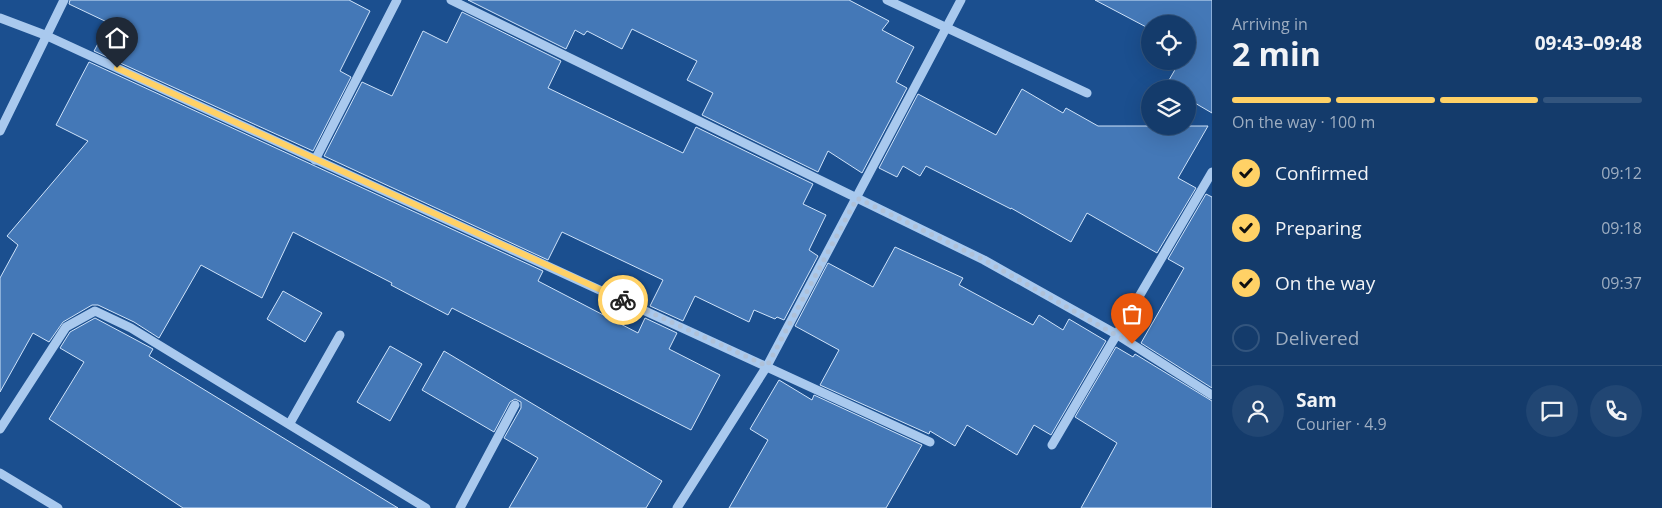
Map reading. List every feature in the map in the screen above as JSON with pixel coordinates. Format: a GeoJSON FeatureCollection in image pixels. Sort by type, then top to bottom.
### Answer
{"type":"FeatureCollection","features":[{"type":"Feature","properties":{"kind":"street"},"geometry":{"type":"LineString","coordinates":[[0,131],[45,35],[64,0]]}},
{"type":"Feature","properties":{"kind":"street"},"geometry":{"type":"LineString","coordinates":[[315,160],[397,0]]}},
{"type":"Feature","properties":{"kind":"street"},"geometry":{"type":"LineString","coordinates":[[451,0],[984,260],[1116,334],[1212,395]]}},
{"type":"Feature","properties":{"kind":"street"},"geometry":{"type":"LineString","coordinates":[[887,0],[1086,93]]}},
{"type":"Feature","properties":{"kind":"street"},"geometry":{"type":"LineString","coordinates":[[677,508],[767,366],[961,0]]}},
{"type":"Feature","properties":{"kind":"street"},"geometry":{"type":"LineString","coordinates":[[0,18],[45,35],[930,442]]}},
{"type":"Feature","properties":{"kind":"street"},"geometry":{"type":"LineString","coordinates":[[1052,445],[1212,172]]}},
{"type":"Feature","properties":{"kind":"street"},"geometry":{"type":"LineString","coordinates":[[0,429],[66,327],[94,311],[131,328],[290,423],[426,508]]}},
{"type":"Feature","properties":{"kind":"street"},"geometry":{"type":"LineString","coordinates":[[290,423],[340,335]]}},
{"type":"Feature","properties":{"kind":"street"},"geometry":{"type":"LineString","coordinates":[[460,508],[515,405]]}},
{"type":"Feature","properties":{"kind":"street"},"geometry":{"type":"LineString","coordinates":[[0,473],[58,508]]}},
{"type":"Feature","properties":{"kind":"building"},"geometry":{"type":"Polygon","coordinates":[[[70,0],[349,0],[370,11],[340,71],[351,77],[313,151],[94,51],[109,23],[69,4],[70,0]]]}},
{"type":"Feature","properties":{"kind":"building"},"geometry":{"type":"Polygon","coordinates":[[[468,0],[849,0],[889,21],[882,30],[914,47],[896,82],[907,88],[862,173],[828,151],[818,172],[702,115],[713,93],[687,80],[697,61],[632,29],[622,49],[587,31],[584,35],[575,30],[566,49],[468,0]]]}},
{"type":"Feature","properties":{"kind":"building"},"geometry":{"type":"Polygon","coordinates":[[[1095,0],[1212,0],[1212,113],[1196,104],[1196,80],[1169,80],[1175,70],[1196,70],[1196,15],[1141,15],[1141,24],[1095,0]]]}},
{"type":"Feature","properties":{"kind":"building"},"geometry":{"type":"Polygon","coordinates":[[[462,12],[561,61],[548,88],[683,153],[696,127],[813,184],[803,204],[826,215],[809,250],[818,256],[784,320],[777,317],[775,319],[754,310],[749,322],[695,296],[683,321],[650,306],[663,280],[562,232],[548,260],[324,156],[362,82],[392,96],[423,31],[447,43],[462,12]]]}},
{"type":"Feature","properties":{"kind":"building"},"geometry":{"type":"Polygon","coordinates":[[[89,62],[543,271],[538,281],[638,333],[645,318],[677,333],[669,349],[720,375],[691,430],[452,308],[448,315],[391,285],[392,283],[293,232],[262,298],[201,265],[159,338],[134,322],[98,305],[92,305],[63,322],[49,342],[33,333],[0,392],[0,278],[18,245],[7,236],[88,141],[56,125],[89,62]]]}},
{"type":"Feature","properties":{"kind":"building"},"geometry":{"type":"Polygon","coordinates":[[[1022,89],[1063,113],[1066,108],[1098,126],[1141,126],[1141,135],[1196,135],[1196,126],[1208,126],[1178,178],[1196,188],[1157,253],[1087,213],[1071,242],[1011,208],[926,166],[920,176],[903,166],[897,177],[879,168],[918,94],[996,135],[1022,89]]]}},
{"type":"Feature","properties":{"kind":"building"},"geometry":{"type":"Polygon","coordinates":[[[1206,194],[1212,197],[1212,388],[1141,343],[1184,268],[1168,259],[1206,194]]]}},
{"type":"Feature","properties":{"kind":"building"},"geometry":{"type":"Polygon","coordinates":[[[895,247],[963,278],[959,285],[1033,325],[1039,315],[1063,330],[1069,319],[1106,341],[1051,435],[1034,425],[1017,455],[967,425],[955,446],[930,431],[929,434],[820,385],[839,350],[795,326],[828,263],[873,287],[895,247]]]}},
{"type":"Feature","properties":{"kind":"building"},"geometry":{"type":"Polygon","coordinates":[[[283,291],[322,313],[305,342],[267,319],[283,291]]]}},
{"type":"Feature","properties":{"kind":"building"},"geometry":{"type":"Polygon","coordinates":[[[95,318],[153,349],[149,356],[398,508],[183,508],[49,419],[84,362],[60,348],[70,332],[95,318]]]}},
{"type":"Feature","properties":{"kind":"building"},"geometry":{"type":"Polygon","coordinates":[[[390,346],[422,364],[390,421],[357,402],[390,346]]]}},
{"type":"Feature","properties":{"kind":"building"},"geometry":{"type":"Polygon","coordinates":[[[1116,347],[1133,357],[1135,354],[1212,401],[1212,508],[1081,508],[1117,443],[1075,417],[1116,347]]]}},
{"type":"Feature","properties":{"kind":"building"},"geometry":{"type":"Polygon","coordinates":[[[444,351],[662,481],[646,508],[509,508],[538,458],[504,438],[521,408],[521,402],[515,399],[510,402],[494,432],[422,390],[444,351]]]}},
{"type":"Feature","properties":{"kind":"building"},"geometry":{"type":"Polygon","coordinates":[[[779,380],[812,400],[814,395],[922,445],[886,508],[729,508],[768,440],[750,429],[779,380]]]}},
{"type":"Feature","properties":{"kind":"way so far"},"geometry":{"type":"LineString","coordinates":[[623,300],[767,366],[857,198],[984,260],[1132,344]]}},
{"type":"Feature","properties":{"kind":"route"},"geometry":{"type":"LineString","coordinates":[[117,68],[623,300]]}}]}
